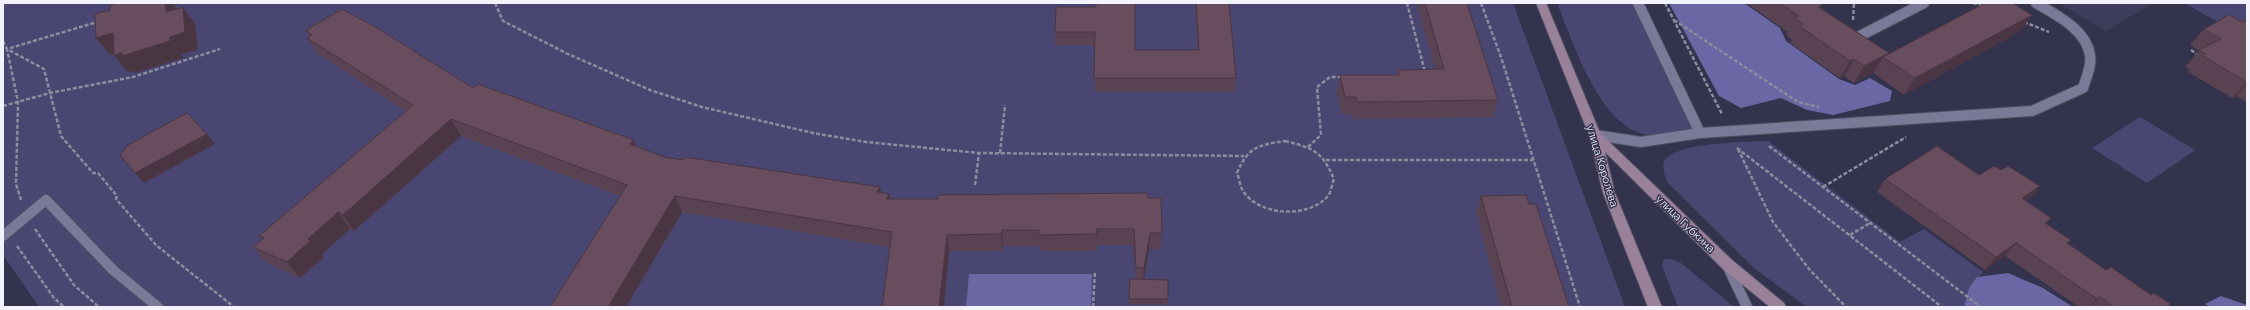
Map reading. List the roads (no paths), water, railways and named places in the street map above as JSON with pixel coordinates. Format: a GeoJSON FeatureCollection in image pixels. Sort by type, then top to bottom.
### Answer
{"type":"FeatureCollection","features":[{"type":"Feature","properties":{"kind":"street","name":"улица Королёва"},"geometry":{"type":"LineString","coordinates":[[1541,3],[1594,136],[1609,193],[1655,307]]}},
{"type":"Feature","properties":{"kind":"street","name":"улица Губкина"},"geometry":{"type":"LineString","coordinates":[[1594,136],[1727,264],[1779,307]]}},
{"type":"Feature","properties":{"kind":"lane"},"geometry":{"type":"LineString","coordinates":[[1638,3],[1700,133]]}},
{"type":"Feature","properties":{"kind":"lane"},"geometry":{"type":"LineString","coordinates":[[1841,31],[1852,40],[1924,3]]}},
{"type":"Feature","properties":{"kind":"lane"},"geometry":{"type":"LineString","coordinates":[[1594,136],[1641,142],[1700,133],[2032,112],[2083,88],[2090,56],[2085,42],[2070,25],[2036,3]]}},
{"type":"Feature","properties":{"kind":"lane"},"geometry":{"type":"LineString","coordinates":[[5,234],[46,200],[113,270],[158,307]]}},
{"type":"Feature","properties":{"kind":"lane"},"geometry":{"type":"LineString","coordinates":[[1727,264],[1747,307]]}}]}
